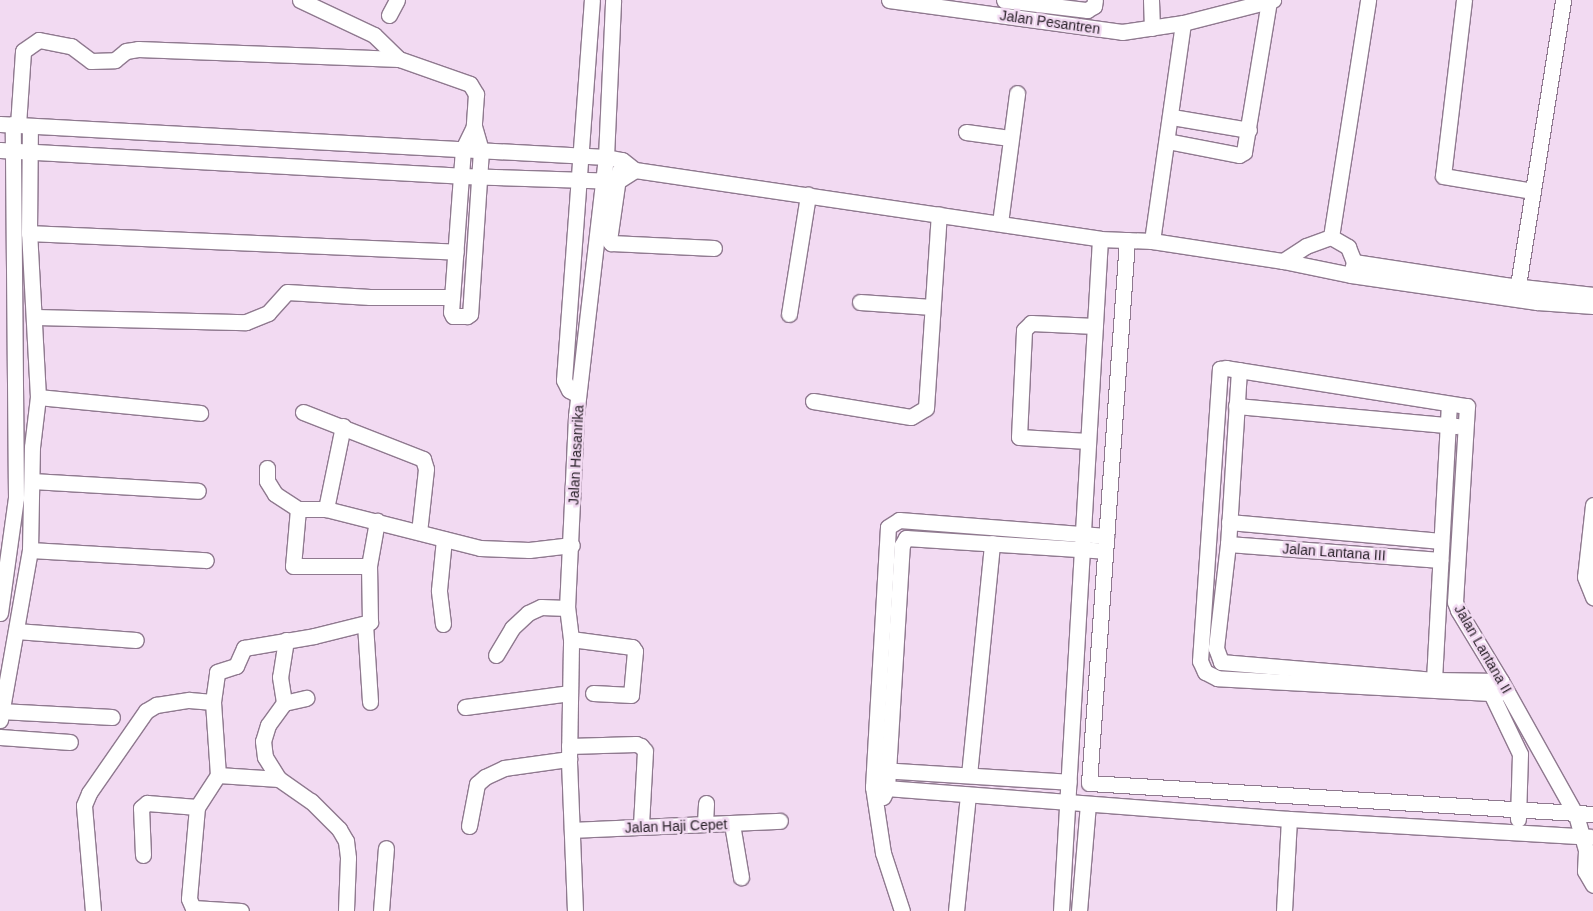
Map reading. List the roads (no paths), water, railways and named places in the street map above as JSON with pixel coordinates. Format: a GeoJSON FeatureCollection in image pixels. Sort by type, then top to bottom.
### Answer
{"type":"FeatureCollection","features":[{"type":"Feature","properties":{"kind":"street"},"geometry":{"type":"LineString","coordinates":[[300,0],[374,35],[399,59]]}},
{"type":"Feature","properties":{"kind":"street"},"geometry":{"type":"LineString","coordinates":[[389,15],[397,0]]}},
{"type":"Feature","properties":{"kind":"street"},"geometry":{"type":"LineString","coordinates":[[578,395],[569,390],[564,380],[592,0]]}},
{"type":"Feature","properties":{"kind":"street","name":"Jalan Hasanrika"},"geometry":{"type":"LineString","coordinates":[[575,911],[569,753],[570,639],[567,608],[572,545],[578,395],[610,180],[606,157],[613,0]]}},
{"type":"Feature","properties":{"kind":"street","name":"Jalan Pesantren"},"geometry":{"type":"LineString","coordinates":[[889,0],[1143,29],[1183,23],[1271,1]]}},
{"type":"Feature","properties":{"kind":"street"},"geometry":{"type":"LineString","coordinates":[[1004,0],[1087,10],[1094,6],[1095,0]]}},
{"type":"Feature","properties":{"kind":"street"},"geometry":{"type":"LineString","coordinates":[[1143,29],[1151,0]]}},
{"type":"Feature","properties":{"kind":"street"},"geometry":{"type":"LineString","coordinates":[[1331,237],[1368,0]]}},
{"type":"Feature","properties":{"kind":"street"},"geometry":{"type":"LineString","coordinates":[[1464,0],[1443,176],[1533,191]]}},
{"type":"Feature","properties":{"kind":"street"},"geometry":{"type":"LineString","coordinates":[[1517,293],[1563,0]]}},
{"type":"Feature","properties":{"kind":"street"},"geometry":{"type":"LineString","coordinates":[[1166,141],[1239,154],[1244,152],[1271,1]]}},
{"type":"Feature","properties":{"kind":"street"},"geometry":{"type":"LineString","coordinates":[[1152,241],[1166,141],[1172,118],[1183,23]]}},
{"type":"Feature","properties":{"kind":"street"},"geometry":{"type":"LineString","coordinates":[[0,613],[16,498],[6,150],[15,125],[23,51],[39,40],[71,46],[91,61],[115,60],[126,51],[138,48],[399,59],[470,84],[476,94],[474,126],[481,150],[469,316],[453,316],[452,297],[463,149],[474,126]]}},
{"type":"Feature","properties":{"kind":"street"},"geometry":{"type":"LineString","coordinates":[[1000,223],[1016,93]]}},
{"type":"Feature","properties":{"kind":"street"},"geometry":{"type":"LineString","coordinates":[[1172,118],[1249,130]]}},
{"type":"Feature","properties":{"kind":"street"},"geometry":{"type":"LineString","coordinates":[[15,125],[606,157],[622,160],[635,170],[1100,239],[1152,241],[1283,261],[1353,268],[1593,306]]}},
{"type":"Feature","properties":{"kind":"street"},"geometry":{"type":"LineString","coordinates":[[15,125],[29,151],[29,233],[36,317],[38,397],[32,448],[30,550],[1,714],[112,717]]}},
{"type":"Feature","properties":{"kind":"street"},"geometry":{"type":"LineString","coordinates":[[966,132],[1010,138]]}},
{"type":"Feature","properties":{"kind":"street"},"geometry":{"type":"LineString","coordinates":[[6,150],[479,177],[610,180],[635,170]]}},
{"type":"Feature","properties":{"kind":"street"},"geometry":{"type":"LineString","coordinates":[[622,160],[610,180],[609,240],[611,243],[714,248]]}},
{"type":"Feature","properties":{"kind":"street"},"geometry":{"type":"LineString","coordinates":[[789,314],[808,195]]}},
{"type":"Feature","properties":{"kind":"street"},"geometry":{"type":"LineString","coordinates":[[813,402],[911,416],[922,413],[926,408],[939,214]]}},
{"type":"Feature","properties":{"kind":"street"},"geometry":{"type":"LineString","coordinates":[[29,233],[456,252]]}},
{"type":"Feature","properties":{"kind":"street"},"geometry":{"type":"LineString","coordinates":[[1283,261],[1306,246],[1331,237]]}},
{"type":"Feature","properties":{"kind":"street"},"geometry":{"type":"LineString","coordinates":[[1331,237],[1348,247],[1353,268]]}},
{"type":"Feature","properties":{"kind":"street"},"geometry":{"type":"LineString","coordinates":[[1061,911],[1100,239]]}},
{"type":"Feature","properties":{"kind":"street"},"geometry":{"type":"LineString","coordinates":[[1127,240],[1089,783],[1520,812],[1593,814]]}},
{"type":"Feature","properties":{"kind":"street"},"geometry":{"type":"LineString","coordinates":[[36,317],[246,322],[268,313],[286,292],[370,297],[452,297]]}},
{"type":"Feature","properties":{"kind":"street"},"geometry":{"type":"LineString","coordinates":[[1517,293],[1593,295]]}},
{"type":"Feature","properties":{"kind":"street"},"geometry":{"type":"LineString","coordinates":[[860,302],[932,307]]}},
{"type":"Feature","properties":{"kind":"street"},"geometry":{"type":"LineString","coordinates":[[1088,441],[1019,437],[1024,330],[1031,324],[1095,326]]}},
{"type":"Feature","properties":{"kind":"street"},"geometry":{"type":"LineString","coordinates":[[1449,404],[1239,370],[1220,369],[1212,522],[1200,661],[1205,672],[1217,678],[1504,686]]}},
{"type":"Feature","properties":{"kind":"street"},"geometry":{"type":"LineString","coordinates":[[1221,662],[1216,648],[1228,544],[1239,370]]}},
{"type":"Feature","properties":{"kind":"street"},"geometry":{"type":"LineString","coordinates":[[38,397],[200,413]]}},
{"type":"Feature","properties":{"kind":"street","name":"Jalan Lantana II"},"geometry":{"type":"LineString","coordinates":[[1434,680],[1449,404],[1468,407],[1455,602],[1576,815],[1588,845],[1585,871],[1593,885]]}},
{"type":"Feature","properties":{"kind":"street"},"geometry":{"type":"LineString","coordinates":[[1236,406],[1466,428]]}},
{"type":"Feature","properties":{"kind":"street"},"geometry":{"type":"LineString","coordinates":[[303,412],[343,426],[423,459],[426,469],[418,532]]}},
{"type":"Feature","properties":{"kind":"street"},"geometry":{"type":"LineString","coordinates":[[326,509],[343,426]]}},
{"type":"Feature","properties":{"kind":"street"},"geometry":{"type":"LineString","coordinates":[[16,447],[32,448]]}},
{"type":"Feature","properties":{"kind":"street"},"geometry":{"type":"LineString","coordinates":[[266,468],[267,481],[275,494],[298,509],[326,509],[480,548],[530,550],[572,545]]}},
{"type":"Feature","properties":{"kind":"street"},"geometry":{"type":"LineString","coordinates":[[32,481],[198,491]]}},
{"type":"Feature","properties":{"kind":"street"},"geometry":{"type":"LineString","coordinates":[[1593,505],[1584,577],[1593,596]]}},
{"type":"Feature","properties":{"kind":"street"},"geometry":{"type":"LineString","coordinates":[[298,509],[293,566],[369,566]]}},
{"type":"Feature","properties":{"kind":"street"},"geometry":{"type":"LineString","coordinates":[[241,911],[200,909],[190,905],[192,839],[197,807],[218,775],[213,702],[218,672],[236,666],[244,648],[370,622],[369,566],[377,521]]}},
{"type":"Feature","properties":{"kind":"street"},"geometry":{"type":"LineString","coordinates":[[893,521],[1106,536]]}},
{"type":"Feature","properties":{"kind":"street"},"geometry":{"type":"LineString","coordinates":[[893,521],[906,538],[1105,552]]}},
{"type":"Feature","properties":{"kind":"street"},"geometry":{"type":"LineString","coordinates":[[880,788],[873,769],[888,527],[893,521]]}},
{"type":"Feature","properties":{"kind":"street","name":"Jalan Lantana III"},"geometry":{"type":"LineString","coordinates":[[1229,522],[1441,541]]}},
{"type":"Feature","properties":{"kind":"street"},"geometry":{"type":"LineString","coordinates":[[902,911],[883,853],[878,808],[880,788],[888,770],[902,545],[906,538]]}},
{"type":"Feature","properties":{"kind":"street"},"geometry":{"type":"LineString","coordinates":[[443,624],[440,590],[444,540]]}},
{"type":"Feature","properties":{"kind":"street"},"geometry":{"type":"LineString","coordinates":[[969,775],[992,543]]}},
{"type":"Feature","properties":{"kind":"street","name":"Jalan Lantana III"},"geometry":{"type":"LineString","coordinates":[[1228,544],[1440,560]]}},
{"type":"Feature","properties":{"kind":"street"},"geometry":{"type":"LineString","coordinates":[[30,550],[206,560]]}},
{"type":"Feature","properties":{"kind":"street"},"geometry":{"type":"LineString","coordinates":[[496,655],[512,628],[528,613],[541,607],[567,608]]}},
{"type":"Feature","properties":{"kind":"street"},"geometry":{"type":"LineString","coordinates":[[365,624],[370,702]]}},
{"type":"Feature","properties":{"kind":"street"},"geometry":{"type":"LineString","coordinates":[[16,631],[136,640]]}},
{"type":"Feature","properties":{"kind":"street"},"geometry":{"type":"LineString","coordinates":[[570,639],[632,646],[635,651],[631,695],[593,692]]}},
{"type":"Feature","properties":{"kind":"street"},"geometry":{"type":"LineString","coordinates":[[284,703],[280,677],[286,640]]}},
{"type":"Feature","properties":{"kind":"street"},"geometry":{"type":"LineString","coordinates":[[1205,672],[1221,662],[1434,680],[1488,687]]}},
{"type":"Feature","properties":{"kind":"street","name":"Jalan Lantana II"},"geometry":{"type":"LineString","coordinates":[[1488,687],[1520,754],[1520,812],[1515,833]]}},
{"type":"Feature","properties":{"kind":"street"},"geometry":{"type":"LineString","coordinates":[[465,707],[570,693]]}},
{"type":"Feature","properties":{"kind":"street"},"geometry":{"type":"LineString","coordinates":[[306,698],[284,703],[268,725],[263,741],[265,757],[279,779],[311,800],[339,829],[346,842],[348,858],[346,911]]}},
{"type":"Feature","properties":{"kind":"street"},"geometry":{"type":"LineString","coordinates":[[93,911],[84,818],[89,792],[150,707],[189,700],[213,702]]}},
{"type":"Feature","properties":{"kind":"street"},"geometry":{"type":"LineString","coordinates":[[0,737],[70,742]]}},
{"type":"Feature","properties":{"kind":"street"},"geometry":{"type":"LineString","coordinates":[[469,826],[478,784],[485,777],[504,768],[569,753],[636,744],[645,751],[641,826]]}},
{"type":"Feature","properties":{"kind":"street"},"geometry":{"type":"LineString","coordinates":[[873,769],[1069,782]]}},
{"type":"Feature","properties":{"kind":"street"},"geometry":{"type":"LineString","coordinates":[[218,775],[279,779]]}},
{"type":"Feature","properties":{"kind":"street"},"geometry":{"type":"LineString","coordinates":[[880,788],[1290,819],[1515,833],[1588,845]]}},
{"type":"Feature","properties":{"kind":"street"},"geometry":{"type":"LineString","coordinates":[[1184,811],[1186,789]]}},
{"type":"Feature","properties":{"kind":"street"},"geometry":{"type":"LineString","coordinates":[[956,911],[968,795]]}},
{"type":"Feature","properties":{"kind":"street"},"geometry":{"type":"LineString","coordinates":[[705,823],[706,803]]}},
{"type":"Feature","properties":{"kind":"street"},"geometry":{"type":"LineString","coordinates":[[143,854],[141,808],[147,804],[197,807]]}},
{"type":"Feature","properties":{"kind":"street"},"geometry":{"type":"LineString","coordinates":[[1079,911],[1088,804]]}},
{"type":"Feature","properties":{"kind":"street"},"geometry":{"type":"LineString","coordinates":[[1284,911],[1290,819]]}},
{"type":"Feature","properties":{"kind":"street","name":"Jalan Haji Cepet"},"geometry":{"type":"LineString","coordinates":[[572,830],[780,821]]}},
{"type":"Feature","properties":{"kind":"street"},"geometry":{"type":"LineString","coordinates":[[732,824],[741,876]]}},
{"type":"Feature","properties":{"kind":"street"},"geometry":{"type":"LineString","coordinates":[[381,911],[386,848]]}}]}
